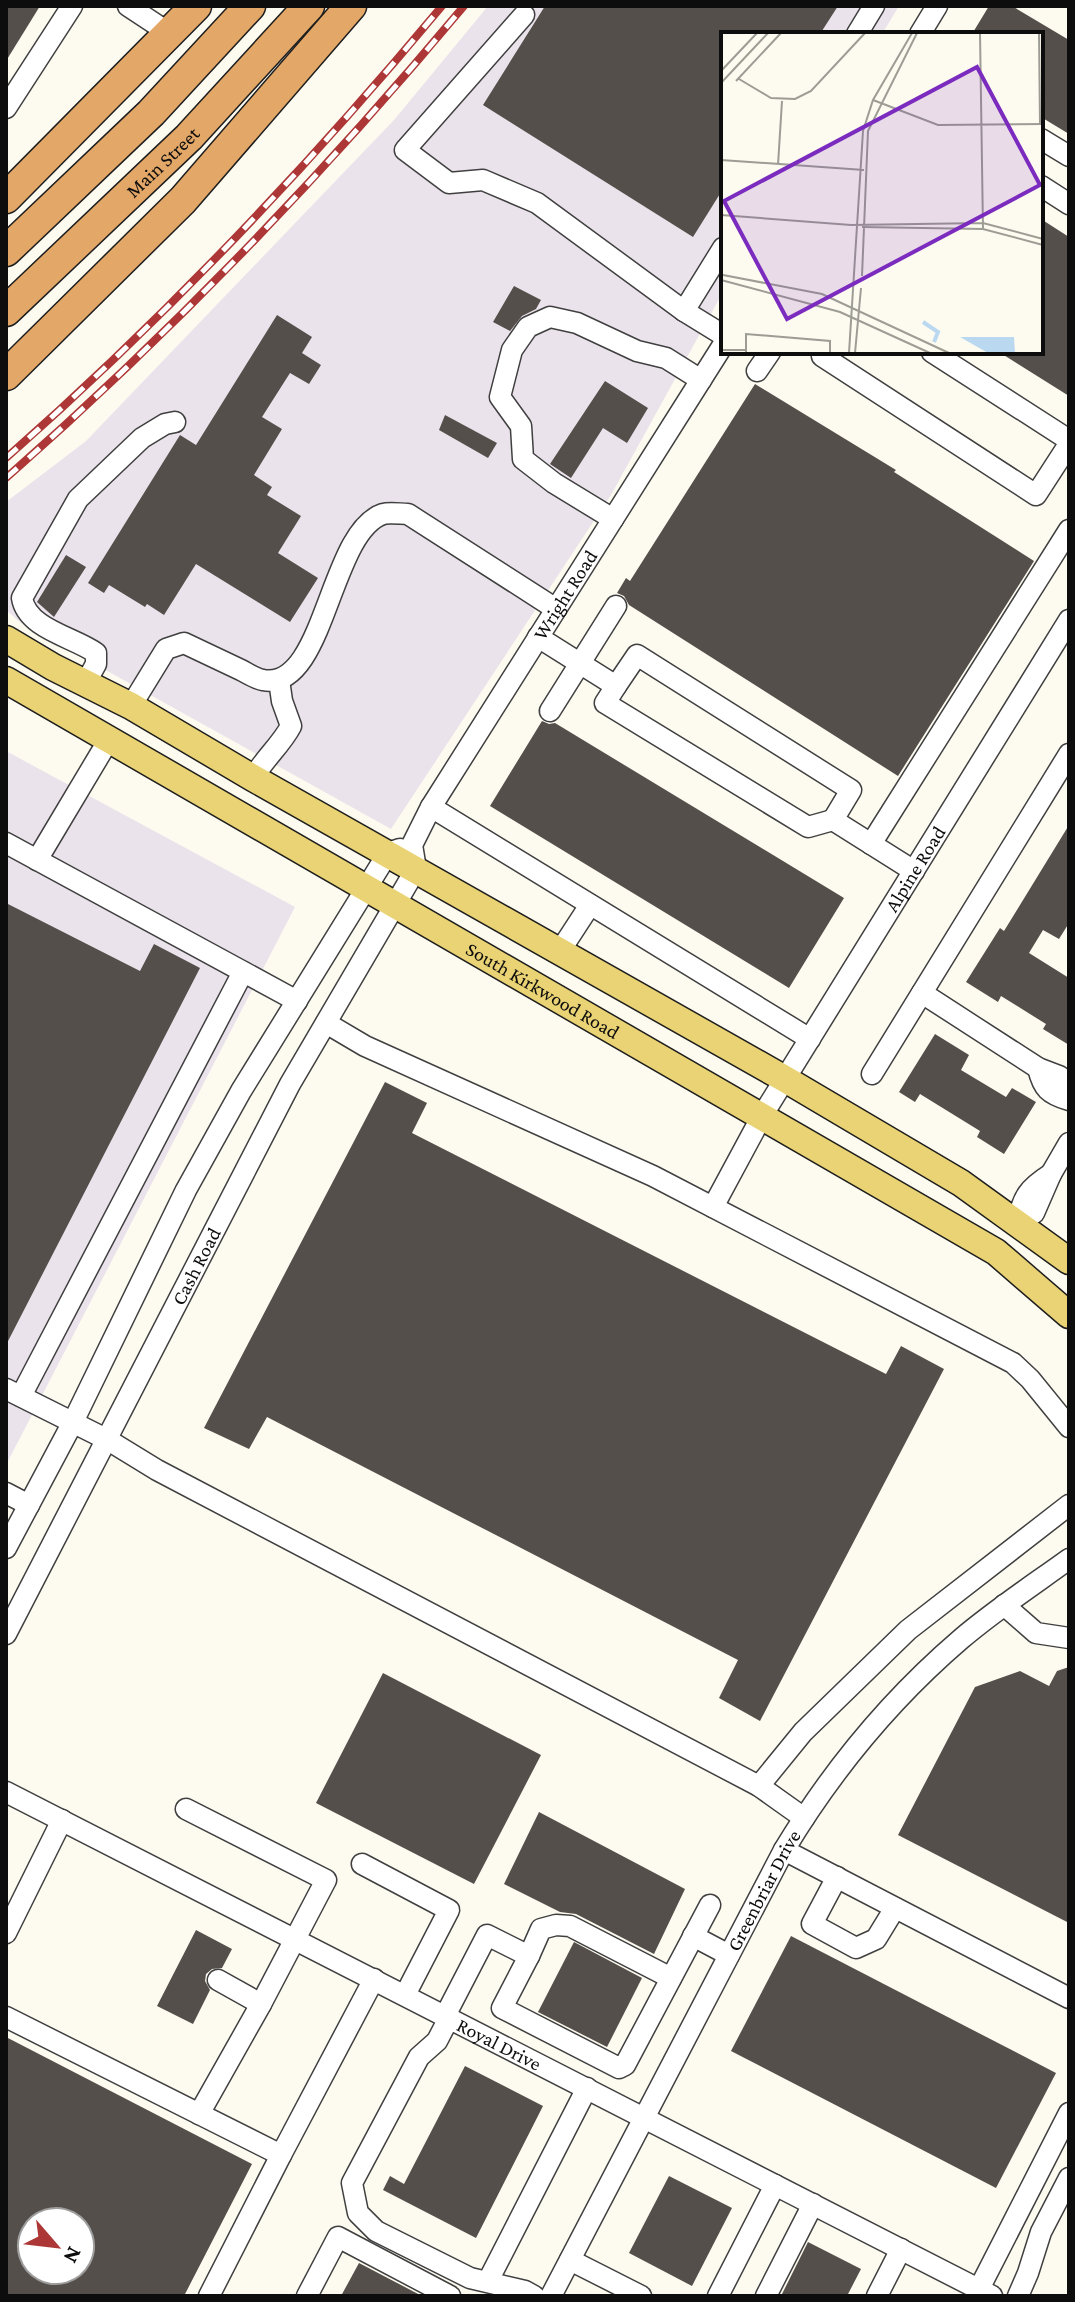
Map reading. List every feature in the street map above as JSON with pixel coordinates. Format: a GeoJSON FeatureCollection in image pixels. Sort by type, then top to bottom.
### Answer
{"type":"FeatureCollection","features":[{"type":"Feature","properties":{"kind":"highway"},"geometry":{"type":"LineString","coordinates":[[6,198],[196,6]]}},
{"type":"Feature","properties":{"kind":"highway"},"geometry":{"type":"LineString","coordinates":[[6,251],[151,113],[250,6]]}},
{"type":"Feature","properties":{"kind":"highway","name":"Main Street"},"geometry":{"type":"LineString","coordinates":[[6,311],[189,137],[309,6]]}},
{"type":"Feature","properties":{"kind":"highway"},"geometry":{"type":"LineString","coordinates":[[6,375],[183,200],[351,6]]}},
{"type":"Feature","properties":{"kind":"main road","name":"South Kirkwood Road"},"geometry":{"type":"LineString","coordinates":[[6,639],[53,667],[131,706],[253,778],[406,856],[560,951],[961,1183],[1069,1261]]}},
{"type":"Feature","properties":{"kind":"main road"},"geometry":{"type":"LineString","coordinates":[[36,698],[53,667]]}},
{"type":"Feature","properties":{"kind":"main road","name":"South Kirkwood Road"},"geometry":{"type":"LineString","coordinates":[[6,680],[996,1252],[1069,1315]]}},
{"type":"Feature","properties":{"kind":"main road"},"geometry":{"type":"LineString","coordinates":[[67,716],[85,684]]}},
{"type":"Feature","properties":{"kind":"main road"},"geometry":{"type":"LineString","coordinates":[[108,741],[131,706]]}},
{"type":"Feature","properties":{"kind":"main road"},"geometry":{"type":"LineString","coordinates":[[996,1252],[1018,1222]]}},
{"type":"Feature","properties":{"kind":"street"},"geometry":{"type":"LineString","coordinates":[[6,108],[72,6]]}},
{"type":"Feature","properties":{"kind":"street"},"geometry":{"type":"LineString","coordinates":[[858,32],[874,6]]}},
{"type":"Feature","properties":{"kind":"street"},"geometry":{"type":"LineString","coordinates":[[921,32],[937,6]]}},
{"type":"Feature","properties":{"kind":"street"},"geometry":{"type":"LineString","coordinates":[[138,9],[169,33]]}},
{"type":"Feature","properties":{"kind":"street"},"geometry":{"type":"LineString","coordinates":[[524,15],[405,150],[449,183],[483,180],[537,203],[684,311],[721,334]]}},
{"type":"Feature","properties":{"kind":"street"},"geometry":{"type":"LineString","coordinates":[[1043,140],[1069,156]]}},
{"type":"Feature","properties":{"kind":"street"},"geometry":{"type":"LineString","coordinates":[[1043,187],[1069,204]]}},
{"type":"Feature","properties":{"kind":"street"},"geometry":{"type":"LineString","coordinates":[[684,311],[721,251]]}},
{"type":"Feature","properties":{"kind":"street"},"geometry":{"type":"LineString","coordinates":[[613,519],[554,483],[523,459],[521,426],[500,397],[512,350],[528,327],[550,317],[577,323],[637,351],[666,358],[701,380]]}},
{"type":"Feature","properties":{"kind":"street","name":"Wright Road"},"geometry":{"type":"LineString","coordinates":[[396,905],[406,856],[431,807],[721,348]]}},
{"type":"Feature","properties":{"kind":"street"},"geometry":{"type":"LineString","coordinates":[[757,371],[769,354]]}},
{"type":"Feature","properties":{"kind":"street"},"geometry":{"type":"LineString","coordinates":[[824,354],[822,356],[1036,495],[1061,473],[1069,442],[935,354]]}},
{"type":"Feature","properties":{"kind":"street"},"geometry":{"type":"LineString","coordinates":[[85,684],[96,664],[96,653],[36,620],[22,603],[22,598],[78,499],[142,438],[165,424],[175,422]]}},
{"type":"Feature","properties":{"kind":"street"},"geometry":{"type":"LineString","coordinates":[[131,706],[166,649],[184,643],[263,680],[279,680],[296,670],[312,642],[344,564],[364,527],[384,514],[408,514],[556,609]]}},
{"type":"Feature","properties":{"kind":"street"},"geometry":{"type":"LineString","coordinates":[[871,844],[1069,530]]}},
{"type":"Feature","properties":{"kind":"street"},"geometry":{"type":"LineString","coordinates":[[550,711],[616,606]]}},
{"type":"Feature","properties":{"kind":"street","name":"Alpine Road"},"geometry":{"type":"LineString","coordinates":[[713,1207],[762,1116],[1069,620]]}},
{"type":"Feature","properties":{"kind":"street"},"geometry":{"type":"LineString","coordinates":[[538,637],[616,686]]}},
{"type":"Feature","properties":{"kind":"street"},"geometry":{"type":"LineString","coordinates":[[637,655],[851,790],[833,820],[808,827],[605,703],[637,655]]}},
{"type":"Feature","properties":{"kind":"street"},"geometry":{"type":"LineString","coordinates":[[253,778],[291,726],[279,680]]}},
{"type":"Feature","properties":{"kind":"street"},"geometry":{"type":"LineString","coordinates":[[37,860],[108,741]]}},
{"type":"Feature","properties":{"kind":"street"},"geometry":{"type":"LineString","coordinates":[[872,1074],[1069,754]]}},
{"type":"Feature","properties":{"kind":"street"},"geometry":{"type":"LineString","coordinates":[[431,807],[810,1039]]}},
{"type":"Feature","properties":{"kind":"street"},"geometry":{"type":"LineString","coordinates":[[833,820],[914,871]]}},
{"type":"Feature","properties":{"kind":"street"},"geometry":{"type":"LineString","coordinates":[[6,843],[297,1001]]}},
{"type":"Feature","properties":{"kind":"street"},"geometry":{"type":"LineString","coordinates":[[6,1548],[73,1422],[186,1190],[241,1091],[368,889],[406,856]]}},
{"type":"Feature","properties":{"kind":"street","name":"Cash Road"},"geometry":{"type":"LineString","coordinates":[[6,1634],[290,1084],[396,905]]}},
{"type":"Feature","properties":{"kind":"street"},"geometry":{"type":"LineString","coordinates":[[560,951],[590,905]]}},
{"type":"Feature","properties":{"kind":"street"},"geometry":{"type":"LineString","coordinates":[[243,972],[13,1392],[759,1786],[804,1818]]}},
{"type":"Feature","properties":{"kind":"street"},"geometry":{"type":"LineString","coordinates":[[922,993],[1038,1068],[1069,1083]]}},
{"type":"Feature","properties":{"kind":"street"},"geometry":{"type":"LineString","coordinates":[[326,1023],[365,1046],[653,1176],[1013,1363],[1069,1427]]}},
{"type":"Feature","properties":{"kind":"street"},"geometry":{"type":"LineString","coordinates":[[1038,1068],[1042,1085],[1051,1095],[1069,1100]]}},
{"type":"Feature","properties":{"kind":"street"},"geometry":{"type":"LineString","coordinates":[[1018,1222],[1034,1213],[1051,1174],[1068,1149]]}},
{"type":"Feature","properties":{"kind":"street"},"geometry":{"type":"LineString","coordinates":[[6,1493],[29,1505]]}},
{"type":"Feature","properties":{"kind":"street"},"geometry":{"type":"LineString","coordinates":[[759,1786],[803,1732],[908,1630],[1069,1505]]}},
{"type":"Feature","properties":{"kind":"street","name":"Greenbriar Drive"},"geometry":{"type":"LineString","coordinates":[[551,2296],[784,1850],[804,1818],[841,1766],[923,1674],[1004,1605],[1069,1559]]}},
{"type":"Feature","properties":{"kind":"street"},"geometry":{"type":"LineString","coordinates":[[1004,1605],[1036,1633],[1069,1638]]}},
{"type":"Feature","properties":{"kind":"street","name":"Royal Drive"},"geometry":{"type":"LineString","coordinates":[[6,1792],[989,2294]]}},
{"type":"Feature","properties":{"kind":"street"},"geometry":{"type":"LineString","coordinates":[[186,1809],[326,1880],[199,2114]]}},
{"type":"Feature","properties":{"kind":"street"},"geometry":{"type":"LineString","coordinates":[[6,1933],[62,1820]]}},
{"type":"Feature","properties":{"kind":"street"},"geometry":{"type":"LineString","coordinates":[[784,1850],[1069,1998]]}},
{"type":"Feature","properties":{"kind":"street"},"geometry":{"type":"LineString","coordinates":[[362,1864],[449,1910],[405,1995]]}},
{"type":"Feature","properties":{"kind":"street"},"geometry":{"type":"LineString","coordinates":[[837,1877],[812,1924],[856,1948],[876,1939],[895,1908]]}},
{"type":"Feature","properties":{"kind":"street"},"geometry":{"type":"LineString","coordinates":[[671,1978],[570,1926],[556,1925],[541,1929],[502,2008],[619,2068],[625,2065],[710,1905]]}},
{"type":"Feature","properties":{"kind":"street"},"geometry":{"type":"LineString","coordinates":[[529,1956],[487,1935],[437,2041],[419,2057],[372,2168],[352,2183],[358,2213],[376,2231],[470,2278],[534,2296]]}},
{"type":"Feature","properties":{"kind":"street"},"geometry":{"type":"LineString","coordinates":[[693,1936],[729,1955]]}},
{"type":"Feature","properties":{"kind":"street"},"geometry":{"type":"LineString","coordinates":[[209,2296],[374,1979]]}},
{"type":"Feature","properties":{"kind":"street"},"geometry":{"type":"LineString","coordinates":[[218,1980],[261,2004]]}},
{"type":"Feature","properties":{"kind":"street"},"geometry":{"type":"LineString","coordinates":[[6,2017],[281,2155]]}},
{"type":"Feature","properties":{"kind":"street"},"geometry":{"type":"LineString","coordinates":[[488,2281],[587,2088]]}},
{"type":"Feature","properties":{"kind":"street"},"geometry":{"type":"LineString","coordinates":[[989,2294],[1069,2113]]}},
{"type":"Feature","properties":{"kind":"street"},"geometry":{"type":"LineString","coordinates":[[1018,2296],[1041,2232],[1069,2178]]}},
{"type":"Feature","properties":{"kind":"street"},"geometry":{"type":"LineString","coordinates":[[718,2296],[775,2185]]}},
{"type":"Feature","properties":{"kind":"street"},"geometry":{"type":"LineString","coordinates":[[766,2296],[813,2204]]}},
{"type":"Feature","properties":{"kind":"street"},"geometry":{"type":"LineString","coordinates":[[307,2296],[338,2237],[450,2296]]}},
{"type":"Feature","properties":{"kind":"street"},"geometry":{"type":"LineString","coordinates":[[877,2296],[901,2249]]}},
{"type":"Feature","properties":{"kind":"street"},"geometry":{"type":"LineString","coordinates":[[570,2260],[641,2296]]}},
{"type":"Feature","properties":{"kind":"shaded area"},"geometry":{"type":"Polygon","coordinates":[[[488,6],[899,6],[883,32],[721,32],[721,296],[611,495],[391,829],[21,623],[6,610],[6,502],[86,441],[394,120],[488,6]]]}},
{"type":"Feature","properties":{"kind":"shaded area"},"geometry":{"type":"Polygon","coordinates":[[[6,751],[295,907],[6,1465],[6,751]]]}},
{"type":"Feature","properties":{"kind":"building"},"geometry":{"type":"Polygon","coordinates":[[[6,6],[40,6],[6,61],[6,6]]]}},
{"type":"Feature","properties":{"kind":"building"},"geometry":{"type":"Polygon","coordinates":[[[545,6],[838,6],[821,32],[721,32],[721,192],[693,237],[483,105],[545,6]]]}},
{"type":"Feature","properties":{"kind":"building"},"geometry":{"type":"Polygon","coordinates":[[[989,6],[1012,6],[1069,40],[1069,134],[1043,118],[1043,32],[973,32],[989,6]]]}},
{"type":"Feature","properties":{"kind":"building"},"geometry":{"type":"Polygon","coordinates":[[[1043,220],[1069,237],[1069,396],[1002,354],[1043,354],[1043,220]]]}},
{"type":"Feature","properties":{"kind":"building"},"geometry":{"type":"Polygon","coordinates":[[[514,286],[541,300],[536,309],[522,316],[510,331],[493,322],[514,286]]]}},
{"type":"Feature","properties":{"kind":"building"},"geometry":{"type":"Polygon","coordinates":[[[277,315],[312,337],[302,353],[321,365],[309,384],[290,373],[262,417],[282,429],[254,475],[272,487],[267,495],[301,516],[278,553],[318,578],[290,622],[196,564],[164,615],[109,585],[104,593],[88,583],[180,435],[196,445],[277,315]]]}},
{"type":"Feature","properties":{"kind":"building"},"geometry":{"type":"Polygon","coordinates":[[[605,381],[648,408],[627,443],[603,428],[571,478],[550,464],[605,381]]]}},
{"type":"Feature","properties":{"kind":"building"},"geometry":{"type":"Polygon","coordinates":[[[755,384],[896,470],[894,472],[1034,561],[898,776],[629,605],[624,596],[617,593],[626,578],[630,581],[755,384]]]}},
{"type":"Feature","properties":{"kind":"building"},"geometry":{"type":"Polygon","coordinates":[[[445,415],[497,443],[488,458],[439,430],[445,415]]]}},
{"type":"Feature","properties":{"kind":"building"},"geometry":{"type":"Polygon","coordinates":[[[66,555],[86,567],[54,617],[37,602],[66,555]]]}},
{"type":"Feature","properties":{"kind":"building"},"geometry":{"type":"Polygon","coordinates":[[[542,721],[555,723],[844,898],[789,988],[490,806],[542,721]]]}},
{"type":"Feature","properties":{"kind":"building"},"geometry":{"type":"Polygon","coordinates":[[[1069,825],[1069,923],[1059,939],[1043,930],[1029,953],[1069,978],[1069,1045],[1043,1029],[1046,1024],[1001,996],[998,1002],[966,982],[1000,928],[1004,931],[1069,825]]]}},
{"type":"Feature","properties":{"kind":"building"},"geometry":{"type":"Polygon","coordinates":[[[6,903],[140,971],[154,944],[200,968],[6,1345],[6,903]]]}},
{"type":"Feature","properties":{"kind":"building"},"geometry":{"type":"Polygon","coordinates":[[[935,1034],[969,1055],[961,1070],[1006,1097],[1012,1088],[1036,1102],[1004,1154],[977,1137],[980,1131],[920,1094],[915,1102],[899,1092],[935,1034]]]}},
{"type":"Feature","properties":{"kind":"building"},"geometry":{"type":"Polygon","coordinates":[[[385,1082],[427,1103],[412,1133],[886,1374],[901,1346],[944,1369],[760,1721],[719,1698],[738,1660],[267,1417],[249,1449],[204,1428],[385,1082]]]}},
{"type":"Feature","properties":{"kind":"building"},"geometry":{"type":"Polygon","coordinates":[[[1069,1667],[1069,1923],[898,1835],[975,1687],[1020,1671],[1049,1686],[1057,1671],[1069,1667]]]}},
{"type":"Feature","properties":{"kind":"building"},"geometry":{"type":"Polygon","coordinates":[[[383,1673],[541,1755],[474,1884],[316,1803],[383,1673]]]}},
{"type":"Feature","properties":{"kind":"building"},"geometry":{"type":"Polygon","coordinates":[[[539,1812],[685,1889],[654,1954],[576,1914],[560,1912],[504,1884],[539,1812]]]}},
{"type":"Feature","properties":{"kind":"building"},"geometry":{"type":"Polygon","coordinates":[[[196,1930],[232,1949],[222,1968],[212,1969],[206,1974],[205,1981],[210,1990],[193,2024],[157,2006],[196,1930]]]}},
{"type":"Feature","properties":{"kind":"building"},"geometry":{"type":"Polygon","coordinates":[[[791,1936],[1056,2073],[996,2188],[731,2051],[791,1936]]]}},
{"type":"Feature","properties":{"kind":"building"},"geometry":{"type":"Polygon","coordinates":[[[574,1942],[642,1978],[607,2047],[538,2012],[574,1942]]]}},
{"type":"Feature","properties":{"kind":"building"},"geometry":{"type":"Polygon","coordinates":[[[6,2037],[252,2164],[184,2296],[6,2296],[6,2037]]]}},
{"type":"Feature","properties":{"kind":"building"},"geometry":{"type":"Polygon","coordinates":[[[465,2066],[543,2106],[476,2238],[383,2190],[390,2176],[404,2184],[465,2066]]]}},
{"type":"Feature","properties":{"kind":"building"},"geometry":{"type":"Polygon","coordinates":[[[669,2176],[732,2208],[692,2286],[629,2253],[669,2176]]]}},
{"type":"Feature","properties":{"kind":"building"},"geometry":{"type":"Polygon","coordinates":[[[808,2242],[861,2269],[847,2296],[781,2296],[808,2242]]]}},
{"type":"Feature","properties":{"kind":"building"},"geometry":{"type":"Polygon","coordinates":[[[359,2263],[422,2296],[341,2296],[359,2263]]]}},
{"type":"Feature","properties":{"kind":"railway"},"geometry":{"type":"LineString","coordinates":[[6,458],[122,352],[233,241],[442,6]]}},
{"type":"Feature","properties":{"kind":"railway"},"geometry":{"type":"LineString","coordinates":[[6,478],[127,367],[244,251],[356,131],[464,6]]}}]}
